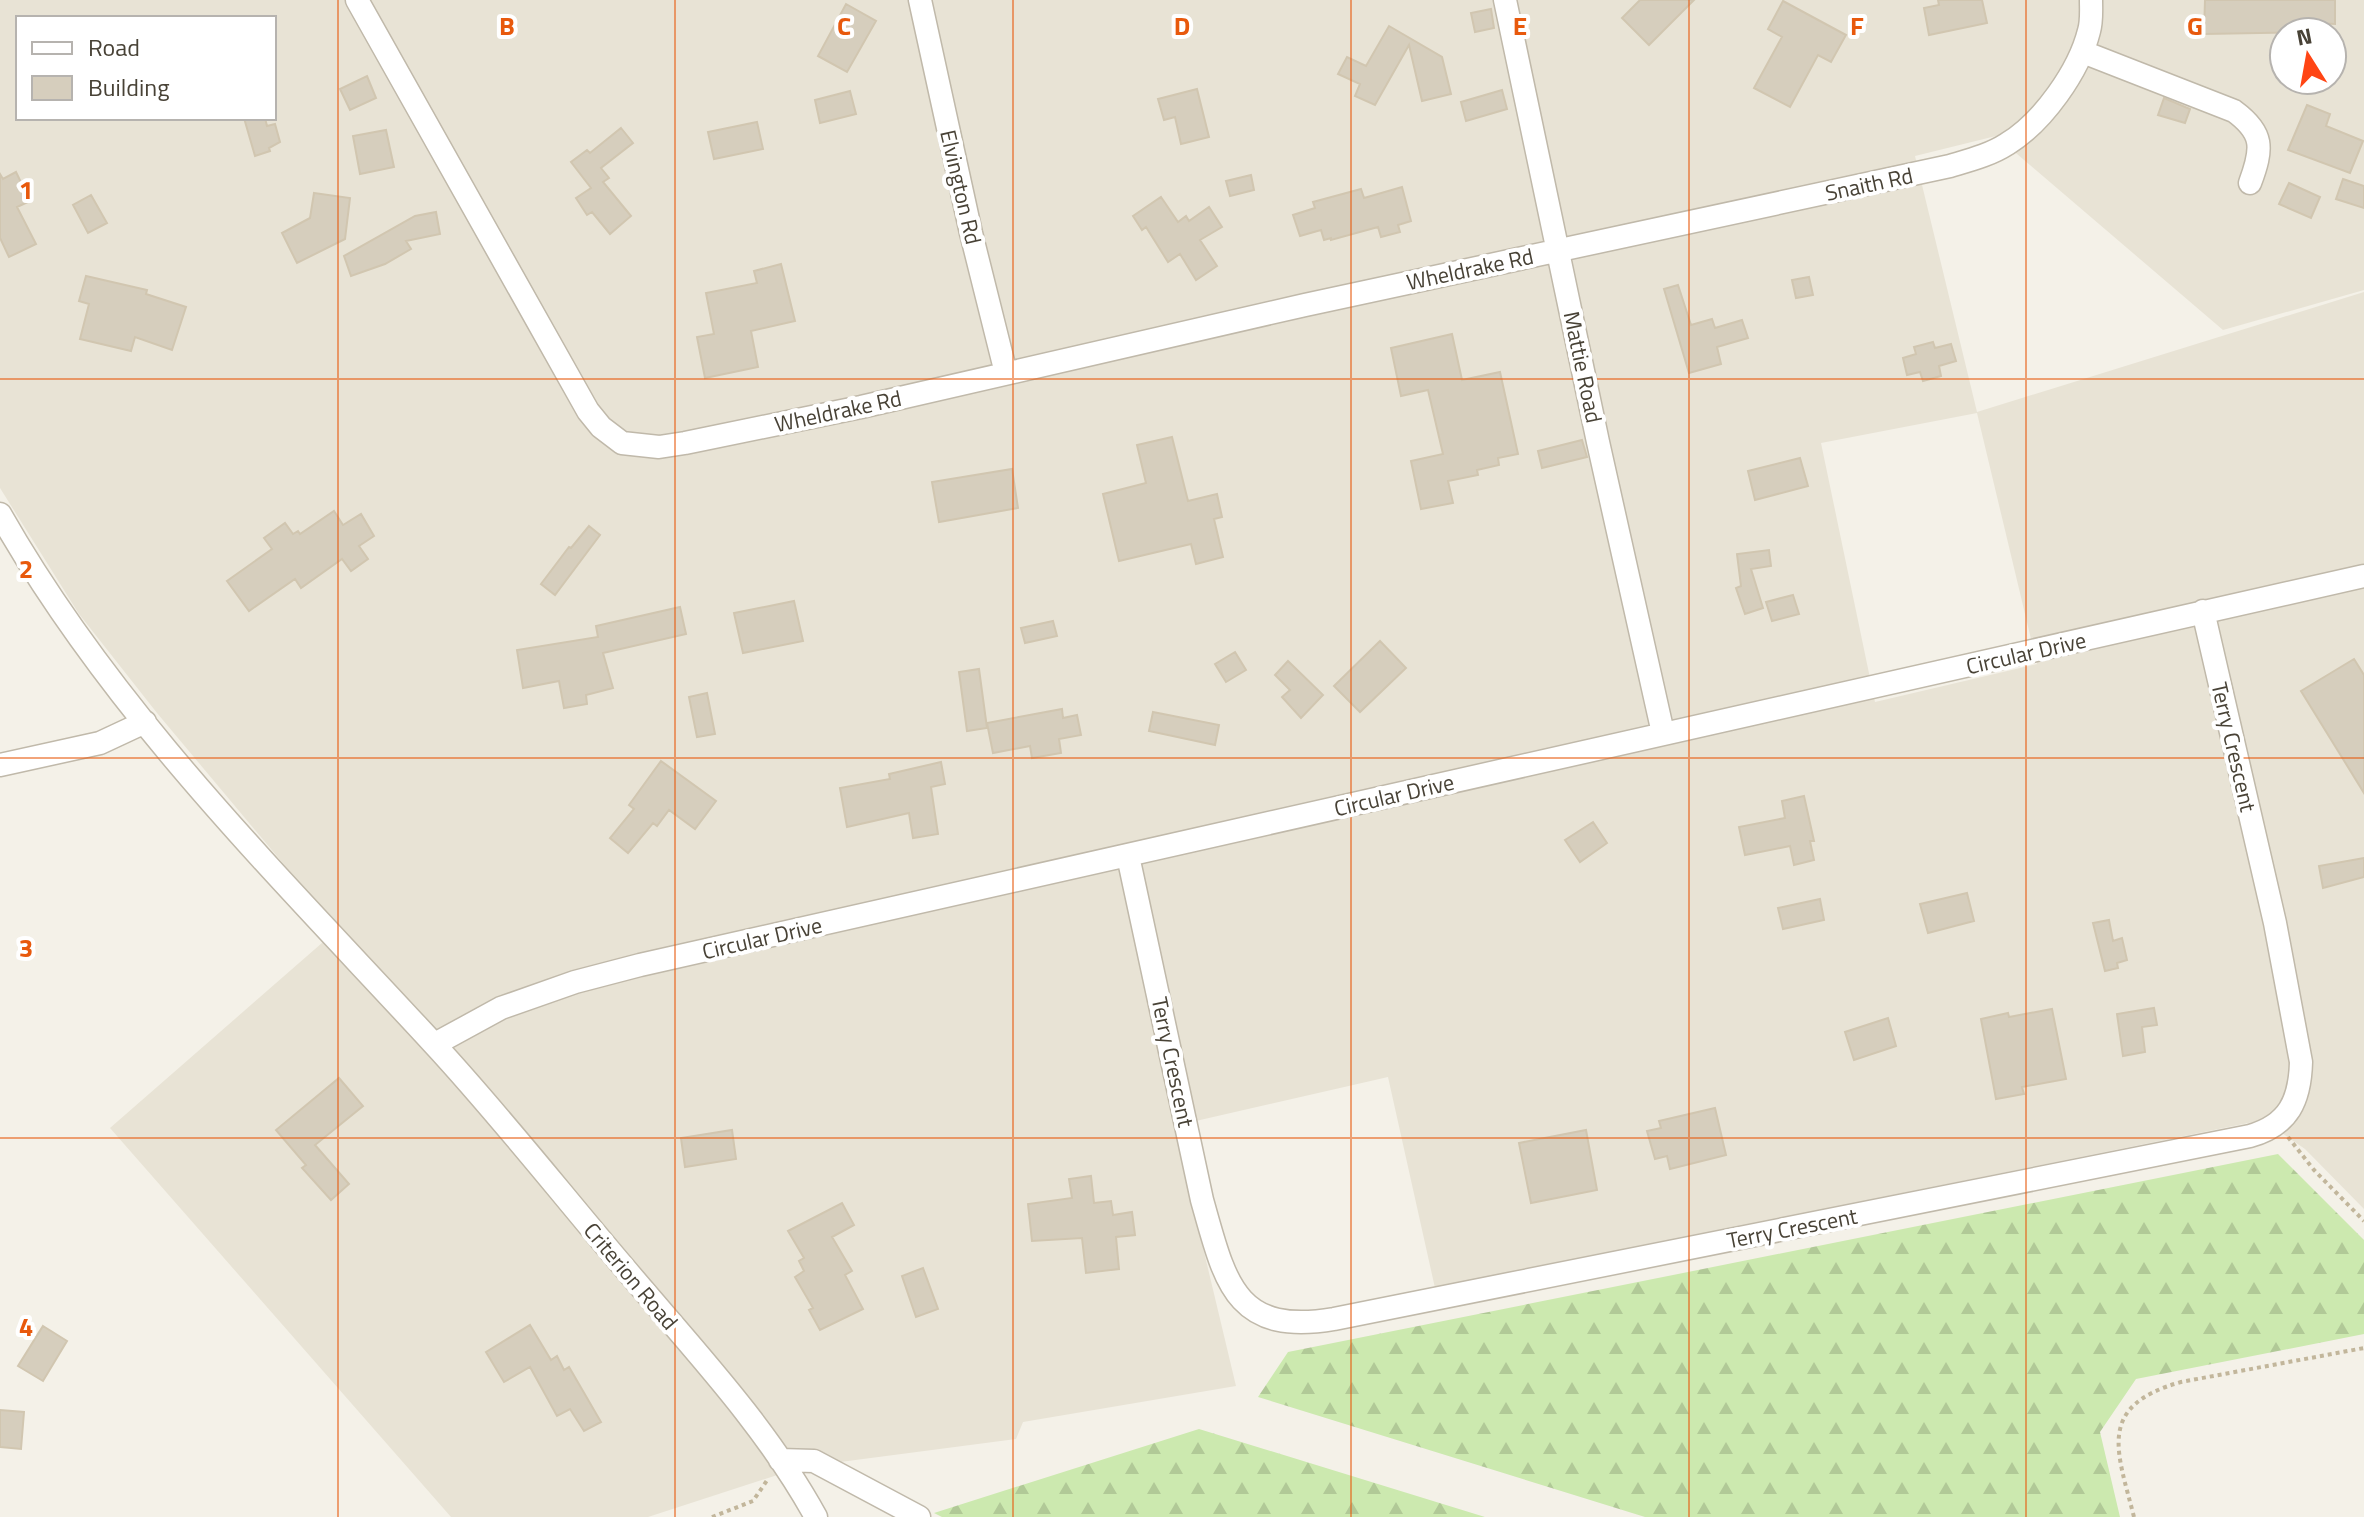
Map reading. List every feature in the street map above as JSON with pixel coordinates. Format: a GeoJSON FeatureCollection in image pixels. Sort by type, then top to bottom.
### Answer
{"type":"FeatureCollection","features":[{"type":"Feature","properties":{"kind":"street","name":"Wheldrake Rd"},"geometry":{"type":"LineString","coordinates":[[357,0],[588,411],[601,427],[622,443],[659,447],[861,407],[1558,251]]}},
{"type":"Feature","properties":{"kind":"street","name":"Elvington Rd"},"geometry":{"type":"LineString","coordinates":[[920,0],[971,233],[1006,373]]}},
{"type":"Feature","properties":{"kind":"street","name":"Mattie Road"},"geometry":{"type":"LineString","coordinates":[[1505,0],[1663,733]]}},
{"type":"Feature","properties":{"kind":"street","name":"Snaith Rd"},"geometry":{"type":"LineString","coordinates":[[1558,251],[1950,166],[1988,154],[2018,137],[2057,95],[2083,52],[2090,28],[2091,0]]}},
{"type":"Feature","properties":{"kind":"street"},"geometry":{"type":"LineString","coordinates":[[2083,52],[2234,111],[2252,124],[2258,134],[2257,164],[2250,183]]}},
{"type":"Feature","properties":{"kind":"street","name":"Criterion Road"},"geometry":{"type":"LineString","coordinates":[[0,514],[69,624],[145,722],[269,868],[435,1044],[758,1426],[816,1517]]}},
{"type":"Feature","properties":{"kind":"street","name":"Circular Drive"},"geometry":{"type":"LineString","coordinates":[[435,1044],[501,1008],[575,982],[2364,576]]}},
{"type":"Feature","properties":{"kind":"street","name":"Terry Crescent"},"geometry":{"type":"LineString","coordinates":[[1128,856],[1202,1200],[1216,1251],[1236,1294],[1248,1307],[1263,1316],[1291,1324],[1334,1319],[2250,1136],[2279,1123],[2289,1112],[2297,1094],[2301,1062],[2275,923],[2203,611]]}},
{"type":"Feature","properties":{"kind":"street"},"geometry":{"type":"LineString","coordinates":[[0,765],[100,743],[145,722]]}},
{"type":"Feature","properties":{"kind":"street"},"geometry":{"type":"LineString","coordinates":[[780,1460],[814,1461],[919,1517]]}},
{"type":"Feature","properties":{"kind":"path"},"geometry":{"type":"LineString","coordinates":[[2279,1123],[2314,1170],[2364,1221]]}},
{"type":"Feature","properties":{"kind":"path"},"geometry":{"type":"LineString","coordinates":[[2134,1517],[2117,1443],[2123,1422],[2141,1399],[2155,1389],[2181,1382],[2364,1348]]}},
{"type":"Feature","properties":{"kind":"path"},"geometry":{"type":"LineString","coordinates":[[712,1517],[753,1501],[780,1460]]}},
{"type":"Feature","properties":{"kind":"shaded area"},"geometry":{"type":"Polygon","coordinates":[[[0,0],[2364,0],[2364,290],[2223,330],[1996,136],[1915,156],[1977,412],[2364,292],[2364,1209],[2305,1149],[2263,1120],[1435,1288],[1388,1077],[1174,1126],[1236,1386],[1023,1422],[1016,1439],[802,1467],[648,1517],[451,1517],[110,1128],[338,929],[157,713],[79,614],[0,488],[0,0]],[[1977,413],[1821,443],[1875,702],[2037,664],[1977,413]]]}},
{"type":"Feature","properties":{"kind":"green space"},"geometry":{"type":"Polygon","coordinates":[[[2278,1154],[2364,1240],[2364,1334],[2136,1379],[2100,1432],[2120,1517],[1645,1517],[1258,1397],[1288,1352],[2278,1154]]]}},
{"type":"Feature","properties":{"kind":"green space"},"geometry":{"type":"Polygon","coordinates":[[[1199,1429],[1485,1517],[942,1517],[934,1513],[1199,1429]]]}},
{"type":"Feature","properties":{"kind":"building"},"geometry":{"type":"Polygon","coordinates":[[[1640,0],[1694,0],[1649,45],[1622,18],[1640,0]]]}},
{"type":"Feature","properties":{"kind":"building"},"geometry":{"type":"Polygon","coordinates":[[[1938,0],[1982,0],[1987,23],[1929,35],[1924,8],[1939,5],[1938,0]]]}},
{"type":"Feature","properties":{"kind":"building"},"geometry":{"type":"Polygon","coordinates":[[[2205,0],[2335,0],[2335,16],[2268,16],[2268,33],[2204,34],[2205,0]]]}},
{"type":"Feature","properties":{"kind":"building"},"geometry":{"type":"Polygon","coordinates":[[[1783,1],[1846,35],[1831,62],[1818,55],[1790,107],[1754,88],[1782,37],[1768,29],[1783,1]]]}},
{"type":"Feature","properties":{"kind":"building"},"geometry":{"type":"Polygon","coordinates":[[[846,4],[876,21],[847,72],[818,56],[846,4]]]}},
{"type":"Feature","properties":{"kind":"building"},"geometry":{"type":"Polygon","coordinates":[[[1491,9],[1494,28],[1475,32],[1471,13],[1491,9]]]}},
{"type":"Feature","properties":{"kind":"building"},"geometry":{"type":"Polygon","coordinates":[[[1389,26],[1442,57],[1451,94],[1422,101],[1409,45],[1375,105],[1355,96],[1360,84],[1338,74],[1347,57],[1366,66],[1389,26]]]}},
{"type":"Feature","properties":{"kind":"building"},"geometry":{"type":"Polygon","coordinates":[[[367,76],[376,98],[350,110],[340,89],[367,76]]]}},
{"type":"Feature","properties":{"kind":"building"},"geometry":{"type":"Polygon","coordinates":[[[1197,89],[1209,137],[1181,144],[1175,117],[1164,120],[1158,99],[1197,89]]]}},
{"type":"Feature","properties":{"kind":"building"},"geometry":{"type":"Polygon","coordinates":[[[1502,90],[1507,109],[1466,121],[1461,102],[1502,90]]]}},
{"type":"Feature","properties":{"kind":"building"},"geometry":{"type":"Polygon","coordinates":[[[850,91],[856,114],[820,123],[815,100],[850,91]]]}},
{"type":"Feature","properties":{"kind":"building"},"geometry":{"type":"Polygon","coordinates":[[[2164,98],[2190,109],[2185,123],[2158,115],[2164,98]]]}},
{"type":"Feature","properties":{"kind":"building"},"geometry":{"type":"Polygon","coordinates":[[[2307,105],[2330,114],[2326,126],[2363,141],[2350,173],[2288,150],[2307,105]]]}},
{"type":"Feature","properties":{"kind":"building"},"geometry":{"type":"Polygon","coordinates":[[[245,120],[266,120],[267,126],[275,124],[280,142],[269,148],[270,151],[255,156],[245,120]]]}},
{"type":"Feature","properties":{"kind":"building"},"geometry":{"type":"Polygon","coordinates":[[[757,122],[763,149],[714,159],[708,132],[757,122]]]}},
{"type":"Feature","properties":{"kind":"building"},"geometry":{"type":"Polygon","coordinates":[[[621,128],[633,143],[601,168],[609,178],[603,182],[631,216],[610,234],[592,212],[587,215],[576,198],[591,188],[571,162],[587,150],[590,153],[621,128]]]}},
{"type":"Feature","properties":{"kind":"building"},"geometry":{"type":"Polygon","coordinates":[[[386,130],[394,167],[360,174],[353,136],[386,130]]]}},
{"type":"Feature","properties":{"kind":"building"},"geometry":{"type":"Polygon","coordinates":[[[16,172],[30,201],[17,207],[36,244],[9,257],[0,238],[0,174],[3,179],[16,172]]]}},
{"type":"Feature","properties":{"kind":"building"},"geometry":{"type":"Polygon","coordinates":[[[1251,175],[1254,190],[1230,196],[1226,181],[1251,175]]]}},
{"type":"Feature","properties":{"kind":"building"},"geometry":{"type":"Polygon","coordinates":[[[2343,179],[2364,186],[2364,208],[2336,199],[2343,179]]]}},
{"type":"Feature","properties":{"kind":"building"},"geometry":{"type":"Polygon","coordinates":[[[2289,183],[2320,197],[2311,218],[2279,204],[2289,183]]]}},
{"type":"Feature","properties":{"kind":"building"},"geometry":{"type":"Polygon","coordinates":[[[1402,187],[1411,221],[1398,225],[1400,232],[1381,237],[1378,227],[1331,240],[1324,240],[1321,230],[1300,236],[1293,215],[1315,208],[1313,202],[1361,189],[1364,198],[1402,187]]]}},
{"type":"Feature","properties":{"kind":"building"},"geometry":{"type":"Polygon","coordinates":[[[314,193],[350,198],[345,239],[297,263],[282,233],[310,218],[314,193]]]}},
{"type":"Feature","properties":{"kind":"building"},"geometry":{"type":"Polygon","coordinates":[[[91,195],[107,223],[88,233],[73,205],[91,195]]]}},
{"type":"Feature","properties":{"kind":"building"},"geometry":{"type":"Polygon","coordinates":[[[1161,197],[1178,222],[1186,216],[1189,221],[1209,207],[1222,227],[1200,240],[1217,266],[1196,280],[1180,254],[1168,262],[1146,227],[1142,230],[1133,216],[1161,197]]]}},
{"type":"Feature","properties":{"kind":"building"},"geometry":{"type":"Polygon","coordinates":[[[436,212],[440,234],[406,241],[411,249],[385,264],[351,276],[344,256],[415,216],[436,212]]]}},
{"type":"Feature","properties":{"kind":"building"},"geometry":{"type":"Polygon","coordinates":[[[781,264],[795,321],[751,331],[758,367],[705,378],[697,337],[714,334],[706,293],[757,283],[754,271],[781,264]]]}},
{"type":"Feature","properties":{"kind":"building"},"geometry":{"type":"Polygon","coordinates":[[[86,276],[147,290],[146,294],[186,307],[172,350],[135,337],[131,351],[80,339],[89,304],[79,301],[86,276]]]}},
{"type":"Feature","properties":{"kind":"building"},"geometry":{"type":"Polygon","coordinates":[[[1809,277],[1813,295],[1796,298],[1792,280],[1809,277]]]}},
{"type":"Feature","properties":{"kind":"building"},"geometry":{"type":"Polygon","coordinates":[[[1678,285],[1691,325],[1712,319],[1715,328],[1742,320],[1748,338],[1717,347],[1721,364],[1689,373],[1664,289],[1678,285]]]}},
{"type":"Feature","properties":{"kind":"building"},"geometry":{"type":"Polygon","coordinates":[[[1452,334],[1462,380],[1500,372],[1518,454],[1498,458],[1499,465],[1477,470],[1478,475],[1448,481],[1453,503],[1421,509],[1411,461],[1443,454],[1428,390],[1401,396],[1391,348],[1452,334]]]}},
{"type":"Feature","properties":{"kind":"building"},"geometry":{"type":"Polygon","coordinates":[[[1933,342],[1935,348],[1951,344],[1956,361],[1939,366],[1941,376],[1923,381],[1920,372],[1907,375],[1903,358],[1916,354],[1914,347],[1933,342]]]}},
{"type":"Feature","properties":{"kind":"building"},"geometry":{"type":"Polygon","coordinates":[[[1172,437],[1188,501],[1217,494],[1222,517],[1214,519],[1223,557],[1196,564],[1191,544],[1119,561],[1103,494],[1146,483],[1137,445],[1172,437]]]}},
{"type":"Feature","properties":{"kind":"building"},"geometry":{"type":"Polygon","coordinates":[[[1582,440],[1587,457],[1542,468],[1538,451],[1582,440]]]}},
{"type":"Feature","properties":{"kind":"building"},"geometry":{"type":"Polygon","coordinates":[[[1800,458],[1808,486],[1755,500],[1748,471],[1800,458]]]}},
{"type":"Feature","properties":{"kind":"building"},"geometry":{"type":"Polygon","coordinates":[[[1012,469],[1018,508],[939,522],[932,482],[1012,469]]]}},
{"type":"Feature","properties":{"kind":"building"},"geometry":{"type":"Polygon","coordinates":[[[334,511],[343,525],[361,514],[374,536],[359,546],[368,559],[351,571],[342,559],[301,588],[295,579],[249,611],[227,581],[272,549],[264,538],[285,523],[293,534],[298,531],[300,534],[334,511]]]}},
{"type":"Feature","properties":{"kind":"building"},"geometry":{"type":"Polygon","coordinates":[[[589,526],[600,535],[555,595],[541,584],[589,526]]]}},
{"type":"Feature","properties":{"kind":"building"},"geometry":{"type":"Polygon","coordinates":[[[1769,550],[1771,566],[1751,569],[1763,608],[1745,614],[1736,588],[1741,586],[1737,554],[1769,550]]]}},
{"type":"Feature","properties":{"kind":"building"},"geometry":{"type":"Polygon","coordinates":[[[1793,595],[1799,614],[1772,621],[1766,602],[1793,595]]]}},
{"type":"Feature","properties":{"kind":"building"},"geometry":{"type":"Polygon","coordinates":[[[794,601],[803,641],[743,653],[734,613],[794,601]]]}},
{"type":"Feature","properties":{"kind":"building"},"geometry":{"type":"Polygon","coordinates":[[[680,607],[686,634],[603,653],[613,688],[586,695],[587,704],[564,708],[559,681],[523,688],[517,650],[598,637],[596,626],[680,607]]]}},
{"type":"Feature","properties":{"kind":"building"},"geometry":{"type":"Polygon","coordinates":[[[1053,621],[1057,636],[1025,643],[1021,628],[1053,621]]]}},
{"type":"Feature","properties":{"kind":"building"},"geometry":{"type":"Polygon","coordinates":[[[1380,641],[1406,668],[1360,712],[1334,686],[1380,641]]]}},
{"type":"Feature","properties":{"kind":"building"},"geometry":{"type":"Polygon","coordinates":[[[1235,652],[1246,670],[1226,682],[1215,664],[1235,652]]]}},
{"type":"Feature","properties":{"kind":"building"},"geometry":{"type":"Polygon","coordinates":[[[2354,659],[2364,675],[2364,793],[2301,691],[2354,659]]]}},
{"type":"Feature","properties":{"kind":"building"},"geometry":{"type":"Polygon","coordinates":[[[1288,661],[1323,695],[1301,718],[1282,697],[1290,690],[1275,675],[1288,661]]]}},
{"type":"Feature","properties":{"kind":"building"},"geometry":{"type":"Polygon","coordinates":[[[979,669],[987,728],[967,731],[959,672],[979,669]]]}},
{"type":"Feature","properties":{"kind":"building"},"geometry":{"type":"Polygon","coordinates":[[[707,693],[715,734],[697,737],[689,697],[707,693]]]}},
{"type":"Feature","properties":{"kind":"building"},"geometry":{"type":"Polygon","coordinates":[[[1062,709],[1063,718],[1077,715],[1081,735],[1059,739],[1061,753],[1032,758],[1030,746],[993,753],[987,723],[1062,709]]]}},
{"type":"Feature","properties":{"kind":"building"},"geometry":{"type":"Polygon","coordinates":[[[1153,712],[1219,725],[1215,745],[1149,731],[1153,712]]]}},
{"type":"Feature","properties":{"kind":"building"},"geometry":{"type":"Polygon","coordinates":[[[661,761],[716,801],[695,829],[669,810],[657,826],[653,823],[628,853],[610,838],[634,809],[629,805],[661,761]]]}},
{"type":"Feature","properties":{"kind":"building"},"geometry":{"type":"Polygon","coordinates":[[[941,762],[945,784],[931,787],[938,834],[913,838],[909,813],[847,827],[840,788],[890,779],[889,774],[941,762]]]}},
{"type":"Feature","properties":{"kind":"building"},"geometry":{"type":"Polygon","coordinates":[[[1804,796],[1814,841],[1810,841],[1814,860],[1794,865],[1790,846],[1745,855],[1739,827],[1785,818],[1782,801],[1804,796]]]}},
{"type":"Feature","properties":{"kind":"building"},"geometry":{"type":"Polygon","coordinates":[[[1593,822],[1607,843],[1580,862],[1565,840],[1593,822]]]}},
{"type":"Feature","properties":{"kind":"building"},"geometry":{"type":"Polygon","coordinates":[[[2364,858],[2364,877],[2323,888],[2319,866],[2364,858]]]}},
{"type":"Feature","properties":{"kind":"building"},"geometry":{"type":"Polygon","coordinates":[[[1967,893],[1974,921],[1928,933],[1920,904],[1967,893]]]}},
{"type":"Feature","properties":{"kind":"building"},"geometry":{"type":"Polygon","coordinates":[[[1820,899],[1824,920],[1783,929],[1778,908],[1820,899]]]}},
{"type":"Feature","properties":{"kind":"building"},"geometry":{"type":"Polygon","coordinates":[[[2109,920],[2113,941],[2122,938],[2127,960],[2117,963],[2118,968],[2105,971],[2093,923],[2109,920]]]}},
{"type":"Feature","properties":{"kind":"building"},"geometry":{"type":"Polygon","coordinates":[[[2154,1008],[2157,1025],[2142,1027],[2145,1052],[2123,1056],[2117,1014],[2154,1008]]]}},
{"type":"Feature","properties":{"kind":"building"},"geometry":{"type":"Polygon","coordinates":[[[2052,1009],[2066,1079],[2022,1087],[2024,1094],[1996,1099],[1981,1019],[2052,1009]]]}},
{"type":"Feature","properties":{"kind":"building"},"geometry":{"type":"Polygon","coordinates":[[[1888,1018],[1896,1046],[1854,1060],[1845,1032],[1888,1018]]]}},
{"type":"Feature","properties":{"kind":"building"},"geometry":{"type":"Polygon","coordinates":[[[339,1078],[363,1106],[315,1145],[349,1184],[331,1200],[302,1168],[306,1165],[276,1130],[339,1078]]]}},
{"type":"Feature","properties":{"kind":"building"},"geometry":{"type":"Polygon","coordinates":[[[1715,1108],[1726,1155],[1670,1169],[1667,1156],[1655,1159],[1647,1131],[1661,1128],[1659,1121],[1715,1108]]]}},
{"type":"Feature","properties":{"kind":"building"},"geometry":{"type":"Polygon","coordinates":[[[732,1130],[736,1159],[685,1167],[681,1138],[732,1130]]]}},
{"type":"Feature","properties":{"kind":"building"},"geometry":{"type":"Polygon","coordinates":[[[1586,1130],[1597,1190],[1531,1203],[1519,1143],[1586,1130]]]}},
{"type":"Feature","properties":{"kind":"building"},"geometry":{"type":"Polygon","coordinates":[[[1091,1176],[1094,1203],[1111,1201],[1113,1215],[1132,1212],[1135,1235],[1116,1237],[1119,1269],[1086,1273],[1082,1238],[1032,1241],[1028,1204],[1072,1198],[1069,1179],[1091,1176]]]}},
{"type":"Feature","properties":{"kind":"building"},"geometry":{"type":"Polygon","coordinates":[[[842,1203],[854,1225],[832,1237],[852,1271],[845,1275],[863,1309],[820,1330],[809,1310],[813,1308],[795,1277],[804,1271],[799,1261],[804,1258],[788,1231],[842,1203]]]}},
{"type":"Feature","properties":{"kind":"building"},"geometry":{"type":"Polygon","coordinates":[[[923,1268],[938,1309],[916,1317],[902,1276],[923,1268]]]}},
{"type":"Feature","properties":{"kind":"building"},"geometry":{"type":"Polygon","coordinates":[[[530,1325],[551,1360],[557,1356],[564,1370],[569,1367],[601,1422],[584,1431],[570,1409],[557,1416],[530,1367],[504,1382],[486,1352],[530,1325]]]}},
{"type":"Feature","properties":{"kind":"building"},"geometry":{"type":"Polygon","coordinates":[[[43,1326],[67,1341],[43,1381],[18,1366],[43,1326]]]}},
{"type":"Feature","properties":{"kind":"building"},"geometry":{"type":"Polygon","coordinates":[[[0,1410],[24,1412],[21,1449],[0,1447],[0,1410]]]}}]}
